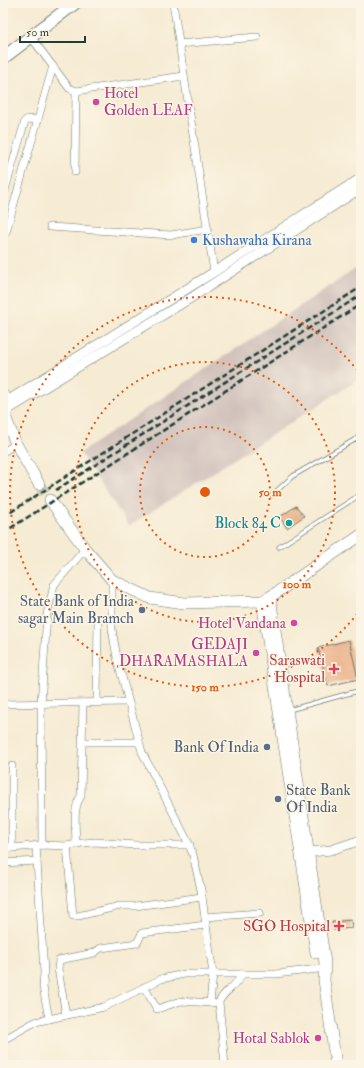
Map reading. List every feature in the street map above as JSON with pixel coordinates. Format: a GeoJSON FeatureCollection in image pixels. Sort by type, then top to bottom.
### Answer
{"type":"FeatureCollection","features":[{"type":"Feature","properties":{"kind":"highway"},"geometry":{"type":"LineString","coordinates":[[3,58],[75,3]]}},
{"type":"Feature","properties":{"kind":"main road"},"geometry":{"type":"LineString","coordinates":[[5,402],[6,419],[16,444],[39,484]]}},
{"type":"Feature","properties":{"kind":"main road"},"geometry":{"type":"LineString","coordinates":[[50,500],[85,549],[112,580],[150,598],[184,603],[266,599],[361,535]]}},
{"type":"Feature","properties":{"kind":"main road"},"geometry":{"type":"LineString","coordinates":[[266,599],[287,710],[318,969],[324,980]]}},
{"type":"Feature","properties":{"kind":"main road"},"geometry":{"type":"LineString","coordinates":[[266,599],[305,853],[325,963],[324,980],[336,1065]]}},
{"type":"Feature","properties":{"kind":"street"},"geometry":{"type":"LineString","coordinates":[[173,3],[214,272]]}},
{"type":"Feature","properties":{"kind":"street"},"geometry":{"type":"LineString","coordinates":[[31,37],[69,88],[76,91],[184,76]]}},
{"type":"Feature","properties":{"kind":"street"},"geometry":{"type":"LineString","coordinates":[[180,44],[257,37]]}},
{"type":"Feature","properties":{"kind":"street"},"geometry":{"type":"LineString","coordinates":[[6,232],[53,66]]}},
{"type":"Feature","properties":{"kind":"street"},"geometry":{"type":"LineString","coordinates":[[75,172],[76,91]]}},
{"type":"Feature","properties":{"kind":"street"},"geometry":{"type":"LineString","coordinates":[[3,197],[25,121],[28,119],[38,120]]}},
{"type":"Feature","properties":{"kind":"street"},"geometry":{"type":"LineString","coordinates":[[5,402],[214,272],[361,178]]}},
{"type":"Feature","properties":{"kind":"street"},"geometry":{"type":"LineString","coordinates":[[5,402],[194,296],[361,188]]}},
{"type":"Feature","properties":{"kind":"street"},"geometry":{"type":"LineString","coordinates":[[50,228],[171,235],[208,229]]}},
{"type":"Feature","properties":{"kind":"street"},"geometry":{"type":"LineString","coordinates":[[3,452],[16,444]]}},
{"type":"Feature","properties":{"kind":"street"},"geometry":{"type":"LineString","coordinates":[[49,1019],[43,987],[44,972],[37,862],[39,845],[41,704],[47,614],[54,585],[85,549]]}},
{"type":"Feature","properties":{"kind":"street"},"geometry":{"type":"LineString","coordinates":[[112,580],[112,629],[117,658],[139,742],[146,762],[190,845],[193,855],[202,897],[213,974],[210,1003]]}},
{"type":"Feature","properties":{"kind":"street"},"geometry":{"type":"LineString","coordinates":[[97,702],[98,618]]}},
{"type":"Feature","properties":{"kind":"street"},"geometry":{"type":"LineString","coordinates":[[3,704],[128,702]]}},
{"type":"Feature","properties":{"kind":"street"},"geometry":{"type":"LineString","coordinates":[[76,844],[77,802],[81,796],[83,703]]}},
{"type":"Feature","properties":{"kind":"street"},"geometry":{"type":"LineString","coordinates":[[82,742],[139,742]]}},
{"type":"Feature","properties":{"kind":"street"},"geometry":{"type":"LineString","coordinates":[[12,766],[12,848]]}},
{"type":"Feature","properties":{"kind":"street"},"geometry":{"type":"LineString","coordinates":[[305,853],[332,850],[361,840]]}},
{"type":"Feature","properties":{"kind":"street"},"geometry":{"type":"LineString","coordinates":[[3,849],[39,845],[68,846],[96,842],[134,845],[190,845]]}},
{"type":"Feature","properties":{"kind":"street"},"geometry":{"type":"LineString","coordinates":[[68,846],[73,916],[120,906],[135,906],[202,897]]}},
{"type":"Feature","properties":{"kind":"street"},"geometry":{"type":"LineString","coordinates":[[3,863],[37,862]]}},
{"type":"Feature","properties":{"kind":"street"},"geometry":{"type":"LineString","coordinates":[[205,917],[260,912]]}},
{"type":"Feature","properties":{"kind":"street"},"geometry":{"type":"LineString","coordinates":[[66,1015],[58,969],[59,960],[94,952],[101,948],[137,943],[142,934],[206,924]]}},
{"type":"Feature","properties":{"kind":"street"},"geometry":{"type":"LineString","coordinates":[[3,1040],[35,1022],[104,1007],[161,979],[184,974],[276,974],[318,969]]}},
{"type":"Feature","properties":{"kind":"street"},"geometry":{"type":"LineString","coordinates":[[225,1065],[219,1002],[221,997],[238,982],[242,974]]}},
{"type":"Feature","properties":{"kind":"street"},"geometry":{"type":"LineString","coordinates":[[144,988],[157,1009],[181,1001],[210,1003],[219,1002]]}},
{"type":"Feature","properties":{"kind":"lane"},"geometry":{"type":"LineString","coordinates":[[272,495],[293,476],[361,436]]}},
{"type":"Feature","properties":{"kind":"lane"},"geometry":{"type":"LineString","coordinates":[[279,547],[361,494]]}},
{"type":"Feature","properties":{"kind":"lane"},"geometry":{"type":"LineString","coordinates":[[287,710],[361,690]]}},
{"type":"Feature","properties":{"kind":"shaded area"},"geometry":{"type":"Polygon","coordinates":[[[361,265],[361,378],[129,526],[80,453],[361,265]]]}},
{"type":"Feature","properties":{"kind":"building","name":"Block 84 C"},"geometry":{"type":"Polygon","coordinates":[[[296,506],[304,516],[287,528],[280,517],[296,506]]]}},
{"type":"Feature","properties":{"kind":"building"},"geometry":{"type":"Polygon","coordinates":[[[349,640],[358,679],[328,686],[318,648],[349,640]]]}},
{"type":"Feature","properties":{"kind":"building"},"geometry":{"type":"Polygon","coordinates":[[[351,920],[352,928],[333,930],[332,922],[351,920]]]}},
{"type":"Feature","properties":{"kind":"tunnel"},"geometry":{"type":"LineString","coordinates":[[39,484],[50,500]]}},
{"type":"Feature","properties":{"kind":"railway"},"geometry":{"type":"LineString","coordinates":[[3,517],[361,287]]}},
{"type":"Feature","properties":{"kind":"railway"},"geometry":{"type":"LineString","coordinates":[[56,490],[361,295]]}},
{"type":"Feature","properties":{"kind":"railway"},"geometry":{"type":"LineString","coordinates":[[3,533],[361,304]]}},
{"type":"Feature","properties":{"kind":"place","name":"Hotel Golden LEAF"},"geometry":{"type":"Point","coordinates":[96,102]}},
{"type":"Feature","properties":{"kind":"place","name":"Kushawaha Kirana"},"geometry":{"type":"Point","coordinates":[194,240]}},
{"type":"Feature","properties":{"kind":"place","name":"Block 84 C"},"geometry":{"type":"Point","coordinates":[289,523]}},
{"type":"Feature","properties":{"kind":"place","name":"State Bank of India sagar Main Bramch"},"geometry":{"type":"Point","coordinates":[142,610]}},
{"type":"Feature","properties":{"kind":"place","name":"Hotel Vandana"},"geometry":{"type":"Point","coordinates":[294,623]}},
{"type":"Feature","properties":{"kind":"place","name":"GEDAJI DHARAMASHALA"},"geometry":{"type":"Point","coordinates":[256,653]}},
{"type":"Feature","properties":{"kind":"place","name":"Saraswati Hospital"},"geometry":{"type":"Point","coordinates":[334,669]}},
{"type":"Feature","properties":{"kind":"place","name":"Bank Of India"},"geometry":{"type":"Point","coordinates":[267,747]}},
{"type":"Feature","properties":{"kind":"place","name":"State Bank Of India"},"geometry":{"type":"Point","coordinates":[278,799]}},
{"type":"Feature","properties":{"kind":"place","name":"SGO Hospital"},"geometry":{"type":"Point","coordinates":[339,926]}},
{"type":"Feature","properties":{"kind":"place","name":"Hotal Sablok"},"geometry":{"type":"Point","coordinates":[318,1038]}}]}
